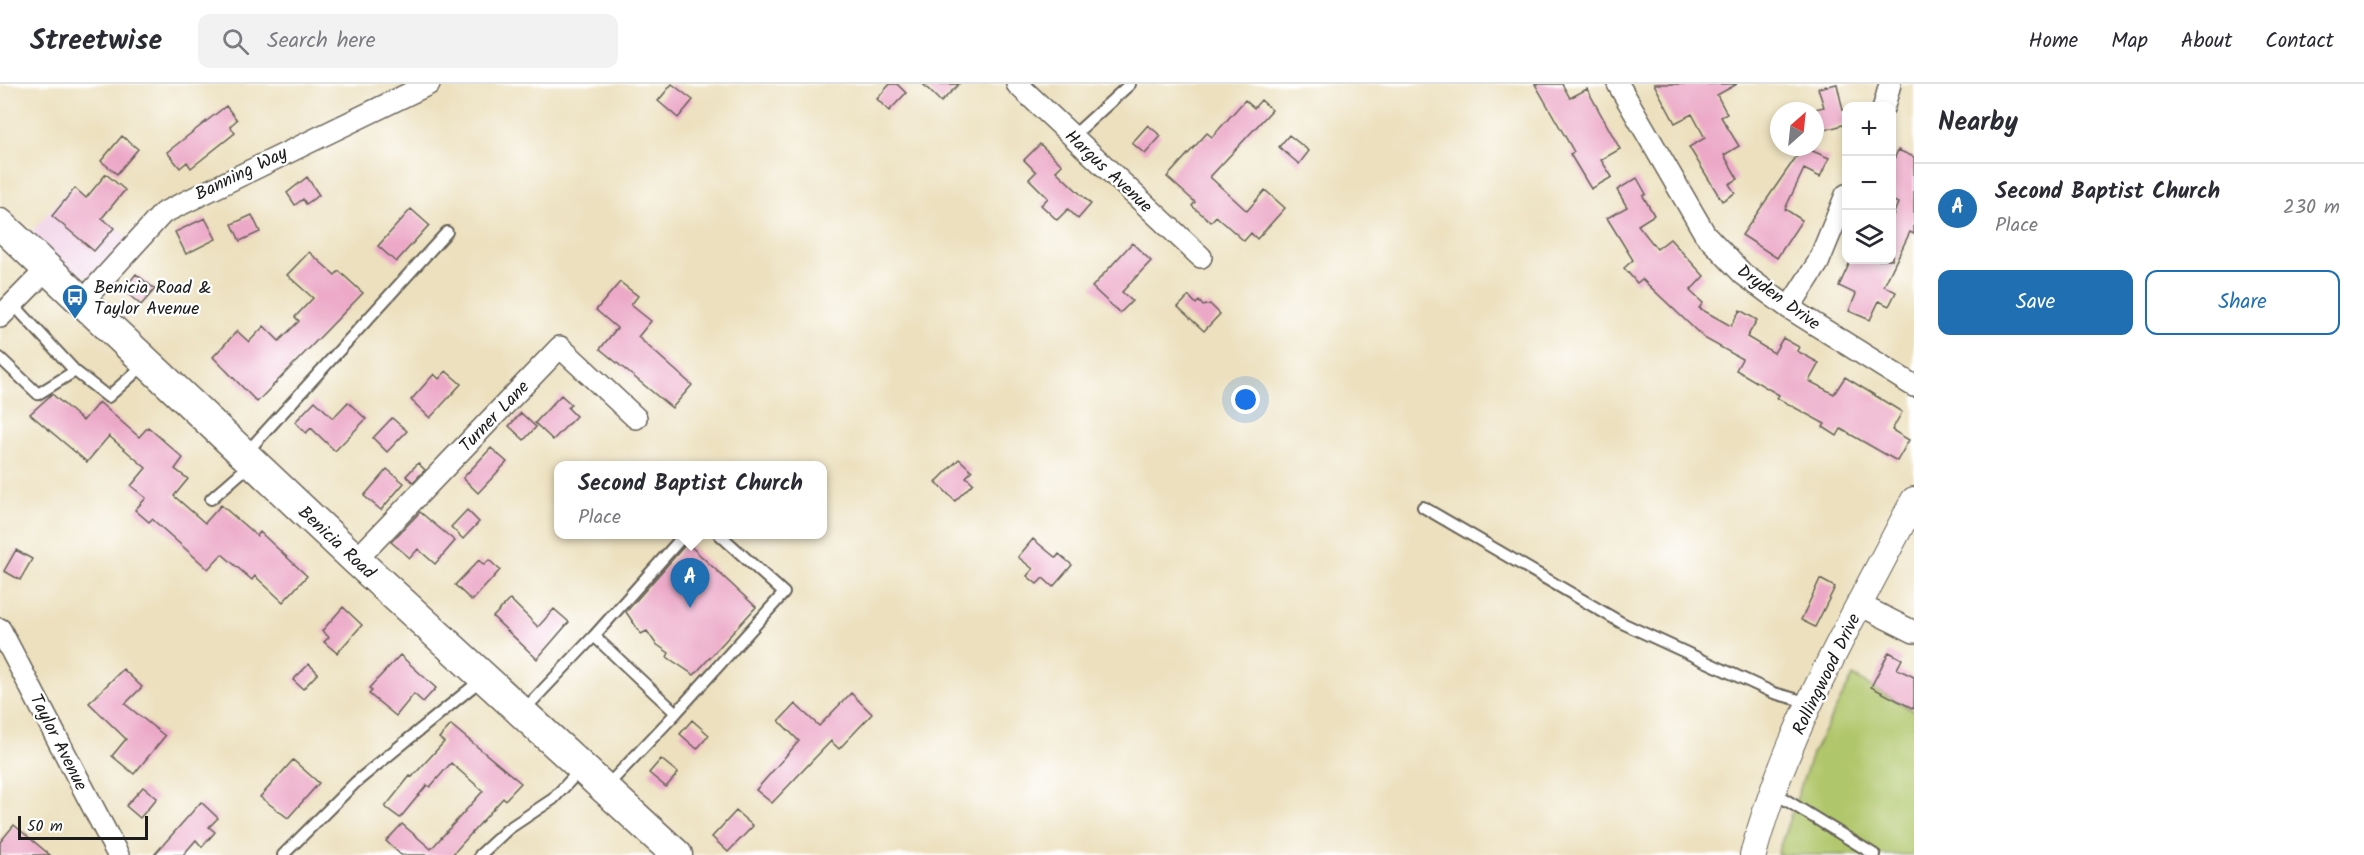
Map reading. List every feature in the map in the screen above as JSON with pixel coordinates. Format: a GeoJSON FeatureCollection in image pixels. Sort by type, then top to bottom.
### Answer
{"type":"FeatureCollection","features":[{"type":"Feature","properties":{"kind":"main road","name":"Benicia Road"},"geometry":{"type":"LineString","coordinates":[[0,224],[356,560],[678,855]]}},
{"type":"Feature","properties":{"kind":"street","name":"Banning Way"},"geometry":{"type":"LineString","coordinates":[[82,302],[163,213],[429,84]]}},
{"type":"Feature","properties":{"kind":"street","name":"Hargus Avenue"},"geometry":{"type":"LineString","coordinates":[[1017,84],[1201,257]]}},
{"type":"Feature","properties":{"kind":"street","name":"Dryden Drive"},"geometry":{"type":"LineString","coordinates":[[1618,84],[1705,234],[1743,274],[1789,308],[1914,386]]}},
{"type":"Feature","properties":{"kind":"street"},"geometry":{"type":"LineString","coordinates":[[1885,102],[1890,84]]}},
{"type":"Feature","properties":{"kind":"street"},"geometry":{"type":"LineString","coordinates":[[1789,308],[1818,263],[1842,205]]}},
{"type":"Feature","properties":{"kind":"street"},"geometry":{"type":"LineString","coordinates":[[7,310],[47,269]]}},
{"type":"Feature","properties":{"kind":"street","name":"Turner Lane"},"geometry":{"type":"LineString","coordinates":[[356,560],[560,347],[636,418]]}},
{"type":"Feature","properties":{"kind":"street","name":"Rollingwood Drive"},"geometry":{"type":"LineString","coordinates":[[1753,855],[1773,791],[1810,703],[1914,500]]}},
{"type":"Feature","properties":{"kind":"street"},"geometry":{"type":"LineString","coordinates":[[1860,605],[1914,632]]}},
{"type":"Feature","properties":{"kind":"street","name":"Taylor Avenue"},"geometry":{"type":"LineString","coordinates":[[0,629],[117,855]]}},
{"type":"Feature","properties":{"kind":"lane"},"geometry":{"type":"LineString","coordinates":[[1072,137],[1130,84]]}},
{"type":"Feature","properties":{"kind":"lane"},"geometry":{"type":"LineString","coordinates":[[211,499],[447,232]]}},
{"type":"Feature","properties":{"kind":"lane"},"geometry":{"type":"LineString","coordinates":[[7,310],[75,371],[108,397],[146,363]]}},
{"type":"Feature","properties":{"kind":"lane"},"geometry":{"type":"LineString","coordinates":[[0,358],[38,394],[75,371]]}},
{"type":"Feature","properties":{"kind":"lane"},"geometry":{"type":"LineString","coordinates":[[1423,507],[1622,623],[1774,693],[1810,703]]}},
{"type":"Feature","properties":{"kind":"lane"},"geometry":{"type":"LineString","coordinates":[[521,712],[594,636],[681,539]]}},
{"type":"Feature","properties":{"kind":"lane"},"geometry":{"type":"LineString","coordinates":[[605,788],[784,593],[725,539]]}},
{"type":"Feature","properties":{"kind":"lane"},"geometry":{"type":"LineString","coordinates":[[594,636],[675,713]]}},
{"type":"Feature","properties":{"kind":"lane"},"geometry":{"type":"LineString","coordinates":[[283,855],[356,782],[484,678]]}},
{"type":"Feature","properties":{"kind":"lane"},"geometry":{"type":"LineString","coordinates":[[480,855],[508,829],[553,799],[582,768]]}},
{"type":"Feature","properties":{"kind":"lane"},"geometry":{"type":"LineString","coordinates":[[1773,791],[1867,853]]}},
{"type":"Feature","properties":{"kind":"shaded area"},"geometry":{"type":"Polygon","coordinates":[[[70,187],[128,238],[95,277],[72,276],[30,234],[70,187]]]}},
{"type":"Feature","properties":{"kind":"green space"},"geometry":{"type":"Polygon","coordinates":[[[1853,676],[1914,711],[1914,855],[1777,855],[1812,754],[1853,676]]]}},
{"type":"Feature","properties":{"kind":"building"},"geometry":{"type":"Polygon","coordinates":[[[672,84],[693,100],[678,118],[658,101],[672,84]]]}},
{"type":"Feature","properties":{"kind":"building"},"geometry":{"type":"Polygon","coordinates":[[[890,84],[897,84],[906,93],[889,111],[877,99],[890,84]]]}},
{"type":"Feature","properties":{"kind":"building"},"geometry":{"type":"Polygon","coordinates":[[[923,84],[959,84],[941,102],[923,84]]]}},
{"type":"Feature","properties":{"kind":"building"},"geometry":{"type":"Polygon","coordinates":[[[1535,84],[1562,84],[1570,98],[1587,89],[1620,149],[1601,160],[1612,177],[1591,189],[1570,154],[1574,152],[1535,84]]]}},
{"type":"Feature","properties":{"kind":"building"},"geometry":{"type":"Polygon","coordinates":[[[1654,84],[1737,84],[1717,95],[1727,114],[1721,117],[1739,146],[1724,155],[1738,179],[1729,184],[1735,193],[1722,201],[1689,147],[1705,138],[1692,114],[1675,123],[1654,84]]]}},
{"type":"Feature","properties":{"kind":"building"},"geometry":{"type":"Polygon","coordinates":[[[1837,84],[1842,106],[1842,125],[1824,130],[1824,102],[1818,88],[1837,84]]]}},
{"type":"Feature","properties":{"kind":"building"},"geometry":{"type":"Polygon","coordinates":[[[1245,100],[1254,108],[1261,100],[1272,110],[1210,177],[1247,211],[1265,190],[1285,208],[1257,239],[1251,233],[1244,241],[1216,216],[1211,222],[1192,206],[1195,202],[1167,177],[1207,133],[1212,137],[1245,100]]]}},
{"type":"Feature","properties":{"kind":"building"},"geometry":{"type":"Polygon","coordinates":[[[226,106],[237,120],[230,126],[235,133],[191,168],[187,162],[180,168],[167,152],[226,106]]]}},
{"type":"Feature","properties":{"kind":"building"},"geometry":{"type":"Polygon","coordinates":[[[1148,125],[1161,136],[1145,154],[1132,143],[1148,125]]]}},
{"type":"Feature","properties":{"kind":"building"},"geometry":{"type":"Polygon","coordinates":[[[1289,135],[1309,151],[1299,164],[1279,147],[1289,135]]]}},
{"type":"Feature","properties":{"kind":"building"},"geometry":{"type":"Polygon","coordinates":[[[122,136],[138,149],[117,174],[101,161],[122,136]]]}},
{"type":"Feature","properties":{"kind":"building"},"geometry":{"type":"Polygon","coordinates":[[[1040,144],[1062,165],[1056,171],[1091,204],[1078,219],[1068,209],[1057,220],[1041,205],[1048,198],[1029,179],[1036,172],[1024,160],[1040,144]]]}},
{"type":"Feature","properties":{"kind":"building"},"geometry":{"type":"Polygon","coordinates":[[[1898,150],[1914,157],[1914,234],[1910,232],[1896,261],[1896,208],[1898,203],[1896,202],[1896,155],[1898,150]]]}},
{"type":"Feature","properties":{"kind":"building"},"geometry":{"type":"Polygon","coordinates":[[[1797,156],[1824,156],[1829,158],[1820,177],[1804,169],[1785,209],[1802,220],[1777,258],[1742,235],[1797,156]]]}},
{"type":"Feature","properties":{"kind":"building"},"geometry":{"type":"Polygon","coordinates":[[[106,174],[125,190],[102,218],[114,228],[94,251],[52,216],[75,188],[86,198],[106,174]]]}},
{"type":"Feature","properties":{"kind":"building"},"geometry":{"type":"Polygon","coordinates":[[[307,177],[319,195],[306,204],[303,199],[295,205],[287,193],[307,177]]]}},
{"type":"Feature","properties":{"kind":"building"},"geometry":{"type":"Polygon","coordinates":[[[1637,178],[1646,194],[1643,196],[1654,215],[1638,225],[1657,249],[1670,239],[1704,276],[1690,291],[1703,303],[1699,308],[1731,326],[1740,310],[1757,320],[1747,337],[1774,353],[1783,338],[1799,347],[1797,351],[1819,363],[1809,381],[1834,394],[1845,377],[1902,412],[1892,430],[1909,440],[1897,461],[1841,429],[1837,436],[1823,427],[1825,424],[1777,398],[1779,395],[1736,370],[1742,359],[1704,338],[1642,279],[1637,283],[1624,268],[1633,260],[1607,218],[1627,207],[1617,190],[1637,178]]]}},
{"type":"Feature","properties":{"kind":"building"},"geometry":{"type":"Polygon","coordinates":[[[411,209],[429,225],[396,262],[378,246],[411,209]]]}},
{"type":"Feature","properties":{"kind":"building"},"geometry":{"type":"Polygon","coordinates":[[[252,215],[260,232],[240,241],[232,224],[252,215]]]}},
{"type":"Feature","properties":{"kind":"building"},"geometry":{"type":"Polygon","coordinates":[[[205,218],[216,239],[186,254],[175,232],[205,218]]]}},
{"type":"Feature","properties":{"kind":"building"},"geometry":{"type":"Polygon","coordinates":[[[1132,243],[1151,261],[1122,292],[1132,301],[1120,313],[1092,287],[1132,243]]]}},
{"type":"Feature","properties":{"kind":"building"},"geometry":{"type":"Polygon","coordinates":[[[309,252],[335,275],[339,271],[363,293],[257,402],[213,357],[237,331],[249,342],[264,326],[279,341],[299,321],[295,317],[313,298],[287,275],[309,252]]]}},
{"type":"Feature","properties":{"kind":"building"},"geometry":{"type":"Polygon","coordinates":[[[1849,264],[1895,264],[1884,286],[1896,292],[1889,306],[1879,301],[1870,320],[1849,311],[1856,294],[1839,286],[1849,264]]]}},
{"type":"Feature","properties":{"kind":"building"},"geometry":{"type":"Polygon","coordinates":[[[136,274],[155,289],[141,305],[123,290],[136,274]]]}},
{"type":"Feature","properties":{"kind":"building"},"geometry":{"type":"Polygon","coordinates":[[[620,282],[638,296],[631,305],[651,321],[638,337],[692,385],[672,408],[600,349],[617,328],[596,310],[620,282]]]}},
{"type":"Feature","properties":{"kind":"building"},"geometry":{"type":"Polygon","coordinates":[[[1189,296],[1196,304],[1199,301],[1203,306],[1210,304],[1220,314],[1204,331],[1178,307],[1189,296]]]}},
{"type":"Feature","properties":{"kind":"building"},"geometry":{"type":"Polygon","coordinates":[[[446,371],[461,384],[430,418],[411,400],[434,374],[439,379],[446,371]]]}},
{"type":"Feature","properties":{"kind":"building"},"geometry":{"type":"Polygon","coordinates":[[[52,394],[83,421],[99,402],[139,437],[148,427],[183,458],[175,469],[188,479],[174,496],[205,523],[221,505],[257,536],[260,532],[307,576],[283,602],[255,576],[252,580],[222,554],[208,569],[152,519],[149,522],[135,510],[146,498],[131,486],[146,468],[109,436],[87,462],[30,414],[52,394]]]}},
{"type":"Feature","properties":{"kind":"building"},"geometry":{"type":"Polygon","coordinates":[[[561,395],[571,404],[568,408],[576,416],[553,440],[535,423],[561,395]]]}},
{"type":"Feature","properties":{"kind":"building"},"geometry":{"type":"Polygon","coordinates":[[[315,401],[333,418],[348,402],[366,419],[335,451],[311,428],[306,433],[295,422],[315,401]]]}},
{"type":"Feature","properties":{"kind":"building"},"geometry":{"type":"Polygon","coordinates":[[[521,413],[536,427],[524,440],[509,426],[521,413]]]}},
{"type":"Feature","properties":{"kind":"building"},"geometry":{"type":"Polygon","coordinates":[[[392,418],[407,431],[387,452],[373,438],[392,418]]]}},
{"type":"Feature","properties":{"kind":"building"},"geometry":{"type":"Polygon","coordinates":[[[491,448],[507,462],[478,493],[463,478],[491,448]]]}},
{"type":"Feature","properties":{"kind":"building"},"geometry":{"type":"Polygon","coordinates":[[[959,459],[972,471],[966,477],[973,483],[955,501],[936,482],[959,459]]]}},
{"type":"Feature","properties":{"kind":"building"},"geometry":{"type":"Polygon","coordinates":[[[418,463],[425,470],[413,482],[406,476],[418,463]]]}},
{"type":"Feature","properties":{"kind":"building"},"geometry":{"type":"Polygon","coordinates":[[[387,469],[404,483],[381,510],[364,496],[387,469]]]}},
{"type":"Feature","properties":{"kind":"building"},"geometry":{"type":"Polygon","coordinates":[[[467,510],[479,522],[463,539],[451,527],[467,510]]]}},
{"type":"Feature","properties":{"kind":"building"},"geometry":{"type":"Polygon","coordinates":[[[420,512],[455,541],[435,564],[418,549],[410,558],[391,542],[420,512]]]}},
{"type":"Feature","properties":{"kind":"building"},"geometry":{"type":"Polygon","coordinates":[[[1033,539],[1056,558],[1059,554],[1072,565],[1053,587],[1043,578],[1037,584],[1027,576],[1033,569],[1018,557],[1033,539]]]}},
{"type":"Feature","properties":{"kind":"building"},"geometry":{"type":"Polygon","coordinates":[[[687,543],[756,607],[694,675],[667,657],[669,653],[656,644],[647,631],[641,634],[626,612],[687,543]]]}},
{"type":"Feature","properties":{"kind":"building"},"geometry":{"type":"Polygon","coordinates":[[[16,550],[32,559],[20,580],[4,571],[16,550]]]}},
{"type":"Feature","properties":{"kind":"building"},"geometry":{"type":"Polygon","coordinates":[[[479,560],[484,565],[489,560],[500,570],[472,601],[455,585],[479,560]]]}},
{"type":"Feature","properties":{"kind":"building"},"geometry":{"type":"Polygon","coordinates":[[[1820,579],[1835,587],[1815,627],[1801,620],[1820,579]]]}},
{"type":"Feature","properties":{"kind":"building"},"geometry":{"type":"Polygon","coordinates":[[[510,599],[538,627],[554,609],[569,622],[537,659],[493,617],[510,599]]]}},
{"type":"Feature","properties":{"kind":"building"},"geometry":{"type":"Polygon","coordinates":[[[343,607],[362,625],[337,653],[324,642],[329,637],[322,631],[343,607]]]}},
{"type":"Feature","properties":{"kind":"building"},"geometry":{"type":"Polygon","coordinates":[[[1889,652],[1902,659],[1897,669],[1914,677],[1914,709],[1871,687],[1889,652]]]}},
{"type":"Feature","properties":{"kind":"building"},"geometry":{"type":"Polygon","coordinates":[[[400,655],[436,688],[423,702],[414,694],[396,716],[369,694],[372,691],[369,688],[400,655]]]}},
{"type":"Feature","properties":{"kind":"building"},"geometry":{"type":"Polygon","coordinates":[[[309,664],[318,673],[303,689],[293,680],[309,664]]]}},
{"type":"Feature","properties":{"kind":"building"},"geometry":{"type":"Polygon","coordinates":[[[123,669],[142,687],[125,704],[165,736],[134,774],[112,756],[126,739],[89,703],[123,669]]]}},
{"type":"Feature","properties":{"kind":"building"},"geometry":{"type":"Polygon","coordinates":[[[851,693],[872,714],[839,749],[831,741],[772,803],[756,790],[799,741],[779,721],[795,704],[819,726],[851,693]]]}},
{"type":"Feature","properties":{"kind":"building"},"geometry":{"type":"Polygon","coordinates":[[[692,720],[709,735],[697,749],[680,734],[692,720]]]}},
{"type":"Feature","properties":{"kind":"building"},"geometry":{"type":"Polygon","coordinates":[[[451,725],[521,783],[505,800],[503,798],[452,855],[401,855],[386,841],[402,824],[431,849],[483,791],[451,763],[430,787],[427,785],[400,818],[385,807],[410,776],[412,777],[444,742],[439,738],[451,725]]]}},
{"type":"Feature","properties":{"kind":"building"},"geometry":{"type":"Polygon","coordinates":[[[661,759],[678,773],[666,787],[649,773],[661,759]]]}},
{"type":"Feature","properties":{"kind":"building"},"geometry":{"type":"Polygon","coordinates":[[[293,760],[319,783],[288,818],[260,797],[293,760]]]}},
{"type":"Feature","properties":{"kind":"building"},"geometry":{"type":"Polygon","coordinates":[[[143,787],[157,798],[140,818],[126,806],[143,787]]]}},
{"type":"Feature","properties":{"kind":"building"},"geometry":{"type":"Polygon","coordinates":[[[201,802],[218,818],[209,827],[215,832],[202,847],[196,840],[183,855],[154,855],[201,802]]]}},
{"type":"Feature","properties":{"kind":"building"},"geometry":{"type":"Polygon","coordinates":[[[736,811],[753,826],[728,852],[712,837],[736,811]]]}},
{"type":"Feature","properties":{"kind":"building"},"geometry":{"type":"Polygon","coordinates":[[[14,825],[50,855],[0,855],[0,842],[14,825]]]}},
{"type":"Feature","properties":{"kind":"place","name":"Benicia Road & Taylor Avenue"},"geometry":{"type":"Point","coordinates":[75,320]}},
{"type":"Feature","properties":{"kind":"place","name":"Second Baptist Church"},"geometry":{"type":"Point","coordinates":[690,608]}}]}
